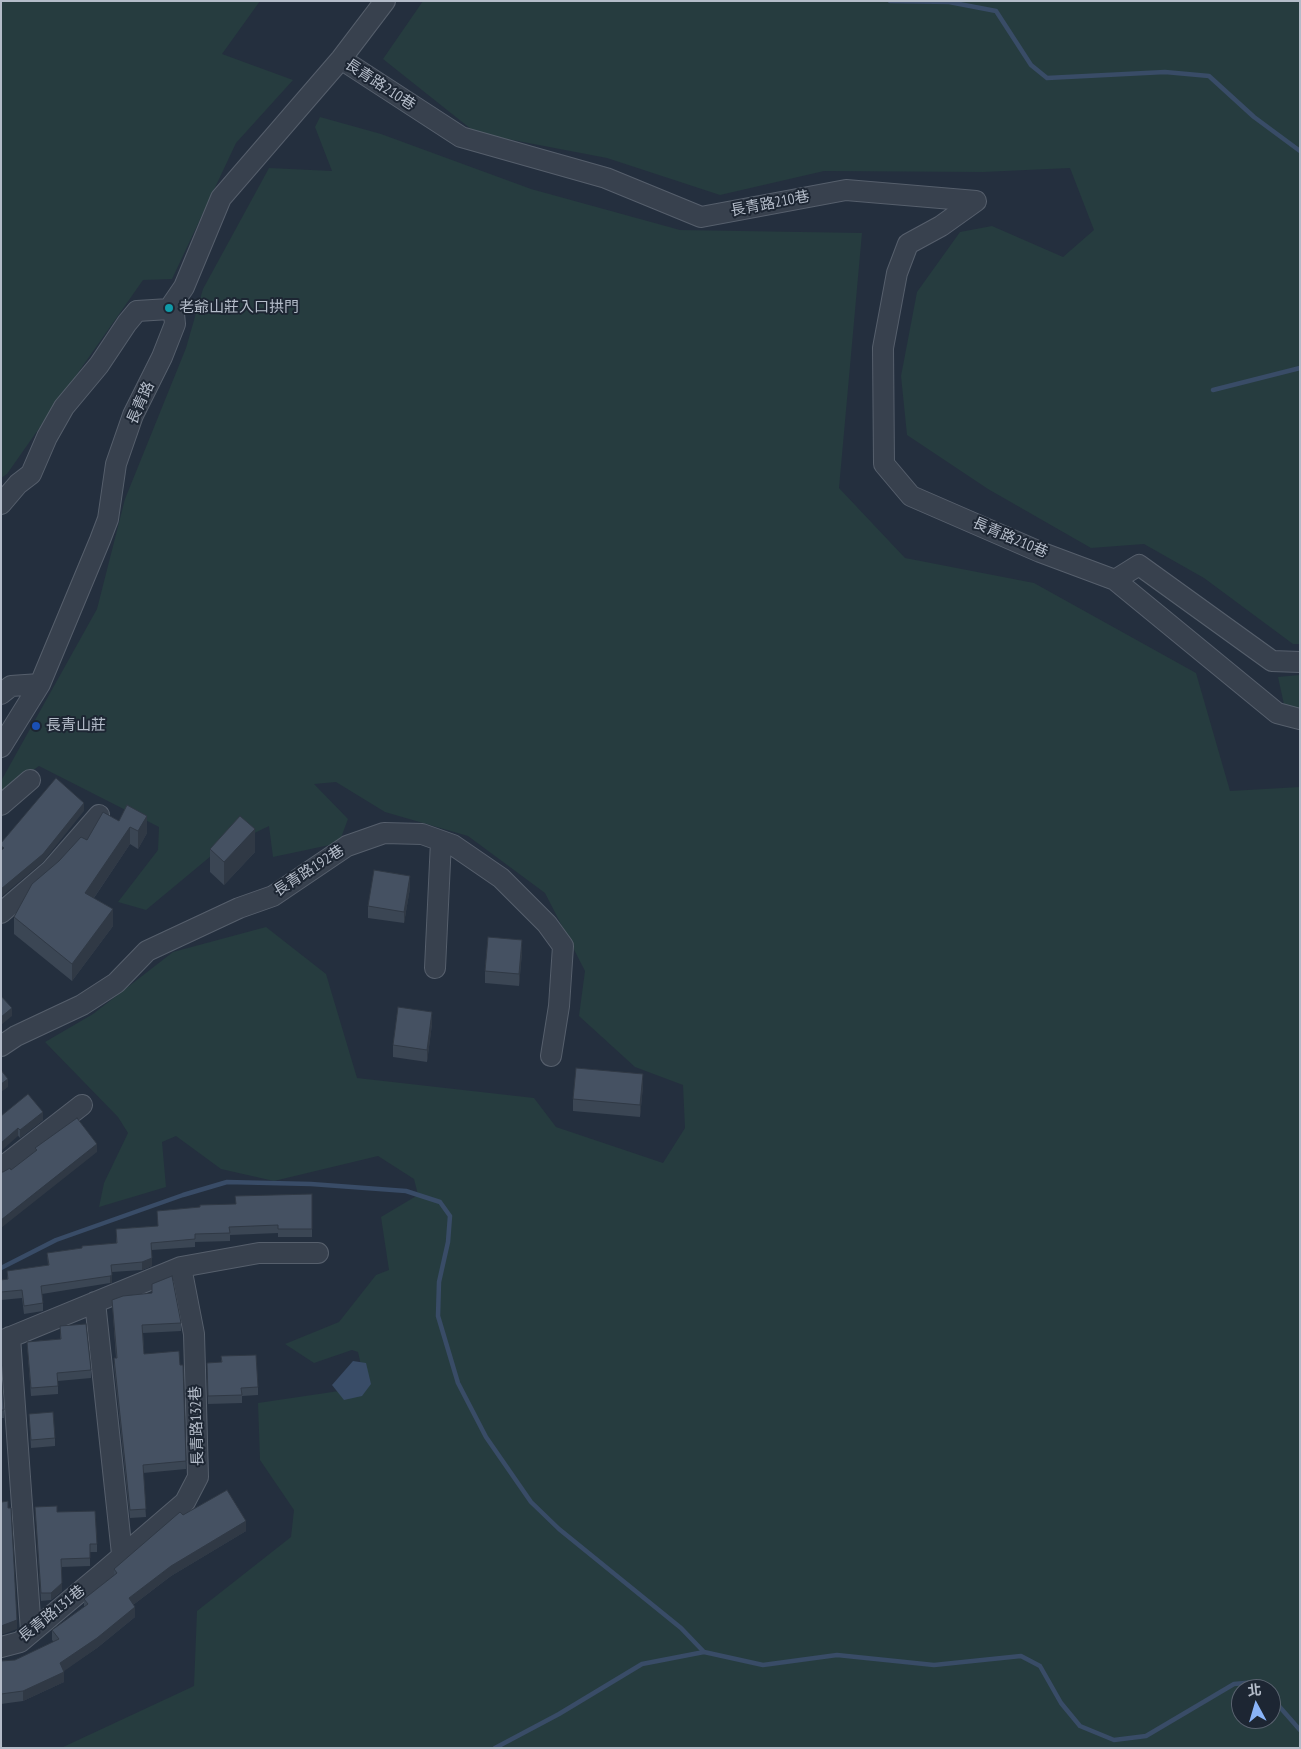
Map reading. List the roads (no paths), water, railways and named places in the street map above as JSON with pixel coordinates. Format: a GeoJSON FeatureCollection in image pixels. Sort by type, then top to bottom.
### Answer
{"type":"FeatureCollection","features":[{"type":"Feature","properties":{"kind":"street"},"geometry":{"type":"LineString","coordinates":[[341,59],[385,1]]}},
{"type":"Feature","properties":{"kind":"street","name":"長青路210巷"},"geometry":{"type":"LineString","coordinates":[[169,309],[184,287],[221,198],[341,59],[461,137],[606,178],[701,217],[846,190],[976,201],[941,226],[908,244],[897,273],[884,348],[884,464],[911,496],[1040,552],[1115,580],[1278,713],[1300,719]]}},
{"type":"Feature","properties":{"kind":"street"},"geometry":{"type":"LineString","coordinates":[[1,504],[18,484],[31,474],[47,437],[64,407],[99,364],[127,322],[138,311],[169,309]]}},
{"type":"Feature","properties":{"kind":"street","name":"長青路"},"geometry":{"type":"LineString","coordinates":[[1,747],[40,684],[108,519],[116,464],[134,415],[175,324],[174,314],[169,309]]}},
{"type":"Feature","properties":{"kind":"street"},"geometry":{"type":"LineString","coordinates":[[1115,580],[1139,565],[1272,661],[1300,662]]}},
{"type":"Feature","properties":{"kind":"street"},"geometry":{"type":"LineString","coordinates":[[1,694],[11,686],[40,684]]}},
{"type":"Feature","properties":{"kind":"street"},"geometry":{"type":"LineString","coordinates":[[1,805],[30,780]]}},
{"type":"Feature","properties":{"kind":"street"},"geometry":{"type":"LineString","coordinates":[[1,913],[51,870],[99,815]]}},
{"type":"Feature","properties":{"kind":"street","name":"長青路192巷"},"geometry":{"type":"LineString","coordinates":[[1,1046],[16,1036],[82,1005],[116,983],[147,951],[239,908],[273,896],[347,846],[384,833],[422,834],[453,845],[501,878],[547,924],[563,946],[559,1006],[551,1056]]}},
{"type":"Feature","properties":{"kind":"street"},"geometry":{"type":"LineString","coordinates":[[435,968],[441,841]]}},
{"type":"Feature","properties":{"kind":"street"},"geometry":{"type":"LineString","coordinates":[[1,1168],[82,1105]]}},
{"type":"Feature","properties":{"kind":"street"},"geometry":{"type":"LineString","coordinates":[[31,1631],[6,1339],[181,1267],[259,1253],[318,1253]]}},
{"type":"Feature","properties":{"kind":"street","name":"長青路132巷"},"geometry":{"type":"LineString","coordinates":[[100,1575],[122,1554],[185,1502],[198,1477],[194,1334],[181,1267]]}},
{"type":"Feature","properties":{"kind":"street"},"geometry":{"type":"LineString","coordinates":[[95,1302],[122,1554]]}},
{"type":"Feature","properties":{"kind":"street","name":"長青路131巷"},"geometry":{"type":"LineString","coordinates":[[1,1647],[20,1642],[100,1575]]}},
{"type":"Feature","properties":{"kind":"water"},"geometry":{"type":"Polygon","coordinates":[[[353,1361],[366,1363],[371,1384],[362,1396],[344,1400],[332,1385],[353,1361]]]}},
{"type":"Feature","properties":{"kind":"waterway"},"geometry":{"type":"LineString","coordinates":[[890,1],[949,2],[996,11],[1031,65],[1047,78],[1165,72],[1209,76],[1254,117],[1300,151]]}},
{"type":"Feature","properties":{"kind":"waterway"},"geometry":{"type":"LineString","coordinates":[[1213,390],[1300,368]]}},
{"type":"Feature","properties":{"kind":"waterway"},"geometry":{"type":"LineString","coordinates":[[1,1268],[56,1240],[183,1195],[227,1182],[311,1184],[406,1191],[440,1202],[450,1216],[448,1242],[439,1282],[438,1316],[458,1383],[486,1437],[531,1502],[559,1529],[681,1628],[704,1652],[763,1665],[837,1655],[934,1665],[1021,1656],[1040,1666],[1061,1703],[1080,1726],[1114,1740],[1146,1736],[1231,1686]]}},
{"type":"Feature","properties":{"kind":"waterway"},"geometry":{"type":"LineString","coordinates":[[495,1748],[559,1714],[642,1664],[704,1652]]}},
{"type":"Feature","properties":{"kind":"waterway"},"geometry":{"type":"LineString","coordinates":[[1281,1708],[1300,1730]]}},
{"type":"Feature","properties":{"kind":"place","name":"老爺山莊入口拱門"},"geometry":{"type":"Point","coordinates":[169,308]}},
{"type":"Feature","properties":{"kind":"place","name":"長青山莊"},"geometry":{"type":"Point","coordinates":[36,726]}}]}
